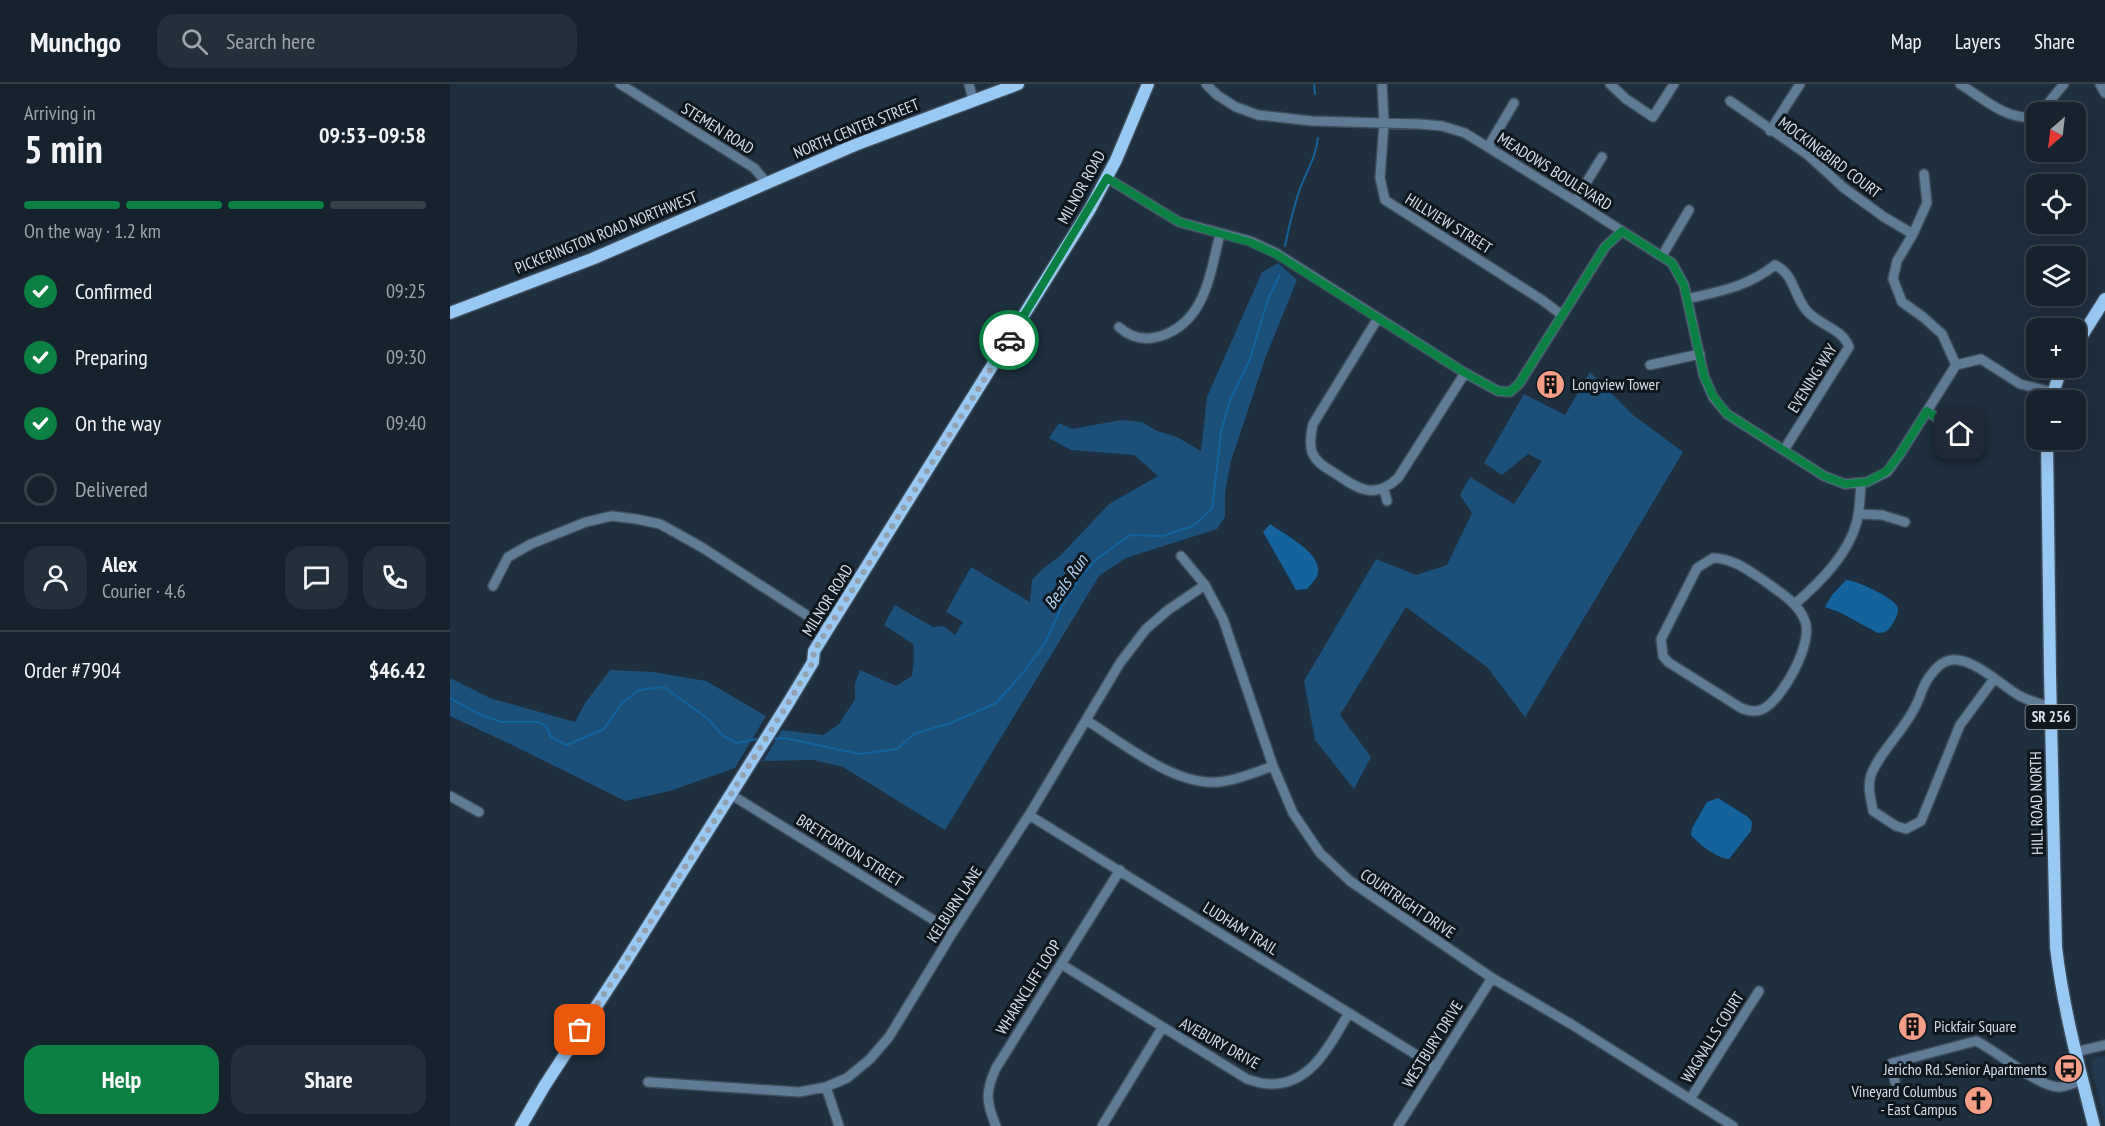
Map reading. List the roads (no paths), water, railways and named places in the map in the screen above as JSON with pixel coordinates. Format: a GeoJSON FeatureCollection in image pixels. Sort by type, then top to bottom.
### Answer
{"type":"FeatureCollection","features":[{"type":"Feature","properties":{"kind":"main road","name":"NORTH CENTER STREET"},"geometry":{"type":"LineString","coordinates":[[771,181],[871,139],[1018,84]]}},
{"type":"Feature","properties":{"kind":"main road","name":"MILNOR ROAD"},"geometry":{"type":"LineString","coordinates":[[521,1126],[544,1085],[624,964],[813,662],[814,651],[1107,178],[1148,84]]}},
{"type":"Feature","properties":{"kind":"main road","name":"PICKERINGTON ROAD NORTHWEST"},"geometry":{"type":"LineString","coordinates":[[450,313],[591,259],[771,181]]}},
{"type":"Feature","properties":{"kind":"main road"},"geometry":{"type":"LineString","coordinates":[[2086,329],[2105,299]]}},
{"type":"Feature","properties":{"kind":"main road","name":"HILL ROAD NORTH"},"geometry":{"type":"LineString","coordinates":[[2047,450],[2056,947],[2075,1052],[2094,1126]]}},
{"type":"Feature","properties":{"kind":"street","name":"STEMEN ROAD"},"geometry":{"type":"LineString","coordinates":[[620,84],[771,181]]}},
{"type":"Feature","properties":{"kind":"street"},"geometry":{"type":"LineString","coordinates":[[969,84],[973,100]]}},
{"type":"Feature","properties":{"kind":"street","name":"MEADOWS BOULEVARD"},"geometry":{"type":"LineString","coordinates":[[1206,84],[1217,95],[1236,107],[1258,115],[1312,121],[1442,126],[1465,133],[1488,147],[1672,263],[1684,285],[1704,376],[1713,396],[1727,414],[1824,476],[1845,484],[1861,483]]}},
{"type":"Feature","properties":{"kind":"street","name":"HILLVIEW STREET"},"geometry":{"type":"LineString","coordinates":[[1382,84],[1384,123],[1380,178],[1385,200],[1562,315]]}},
{"type":"Feature","properties":{"kind":"street"},"geometry":{"type":"LineString","coordinates":[[1610,84],[1626,99],[1653,117],[1674,84]]}},
{"type":"Feature","properties":{"kind":"street"},"geometry":{"type":"LineString","coordinates":[[1770,130],[1800,84]]}},
{"type":"Feature","properties":{"kind":"street"},"geometry":{"type":"LineString","coordinates":[[1960,84],[2005,113],[2026,119]]}},
{"type":"Feature","properties":{"kind":"street"},"geometry":{"type":"LineString","coordinates":[[2049,102],[2064,84]]}},
{"type":"Feature","properties":{"kind":"street"},"geometry":{"type":"LineString","coordinates":[[2100,84],[2105,93]]}},
{"type":"Feature","properties":{"kind":"street","name":"MOCKINGBIRD COURT"},"geometry":{"type":"LineString","coordinates":[[1730,101],[1808,155],[1844,188],[1884,217],[1914,234]]}},
{"type":"Feature","properties":{"kind":"street"},"geometry":{"type":"LineString","coordinates":[[1488,147],[1514,103]]}},
{"type":"Feature","properties":{"kind":"street"},"geometry":{"type":"LineString","coordinates":[[1575,201],[1602,157]]}},
{"type":"Feature","properties":{"kind":"street"},"geometry":{"type":"LineString","coordinates":[[1924,174],[1927,202],[1914,234],[1897,261],[1893,279],[1902,302],[1923,316],[1942,334],[1956,365]]}},
{"type":"Feature","properties":{"kind":"street"},"geometry":{"type":"LineString","coordinates":[[1107,178],[1167,216],[1194,227],[1250,242],[1270,250],[1465,373],[1498,391],[1510,392],[1519,384],[1605,247],[1622,231]]}},
{"type":"Feature","properties":{"kind":"street"},"geometry":{"type":"LineString","coordinates":[[1662,256],[1689,210]]}},
{"type":"Feature","properties":{"kind":"street"},"geometry":{"type":"LineString","coordinates":[[1119,327],[1127,334],[1147,339],[1167,334],[1186,321],[1194,313],[1205,293],[1220,234]]}},
{"type":"Feature","properties":{"kind":"street","name":"EVENING WAY"},"geometry":{"type":"LineString","coordinates":[[1687,298],[1734,287],[1758,278],[1775,265],[1786,270],[1806,311],[1845,337],[1849,347],[1784,450]]}},
{"type":"Feature","properties":{"kind":"street"},"geometry":{"type":"LineString","coordinates":[[1378,318],[1313,424],[1311,447],[1316,459],[1355,487],[1372,491],[1384,489],[1398,478],[1465,373]]}},
{"type":"Feature","properties":{"kind":"street"},"geometry":{"type":"LineString","coordinates":[[1650,365],[1700,354]]}},
{"type":"Feature","properties":{"kind":"street"},"geometry":{"type":"LineString","coordinates":[[1795,604],[1832,570],[1847,543],[1857,522],[1861,483],[1887,471],[1956,365],[1980,358],[2020,384],[2036,390]]}},
{"type":"Feature","properties":{"kind":"street"},"geometry":{"type":"LineString","coordinates":[[1927,411],[1960,434]]}},
{"type":"Feature","properties":{"kind":"street"},"geometry":{"type":"LineString","coordinates":[[1300,449],[1311,447]]}},
{"type":"Feature","properties":{"kind":"street"},"geometry":{"type":"LineString","coordinates":[[1384,489],[1387,501]]}},
{"type":"Feature","properties":{"kind":"street"},"geometry":{"type":"LineString","coordinates":[[1858,514],[1882,515],[1905,522]]}},
{"type":"Feature","properties":{"kind":"street"},"geometry":{"type":"LineString","coordinates":[[493,586],[508,557],[531,544],[586,522],[612,516],[636,519],[660,524],[695,543],[828,629]]}},
{"type":"Feature","properties":{"kind":"street","name":"COURTRIGHT DRIVE"},"geometry":{"type":"LineString","coordinates":[[1181,556],[1205,585],[1223,619],[1273,766],[1293,813],[1320,853],[1350,881],[1492,978],[1571,1024],[1733,1126]]}},
{"type":"Feature","properties":{"kind":"street"},"geometry":{"type":"LineString","coordinates":[[1713,558],[1728,559],[1795,604],[1807,624],[1803,652],[1782,690],[1762,710],[1754,712],[1741,708],[1668,662],[1663,656],[1661,639],[1667,626],[1697,568],[1713,558]]}},
{"type":"Feature","properties":{"kind":"street","name":"KELBURN LANE"},"geometry":{"type":"LineString","coordinates":[[648,1082],[799,1092],[826,1087],[847,1078],[870,1059],[889,1037],[1029,814],[1120,663],[1146,629],[1168,610],[1205,585]]}},
{"type":"Feature","properties":{"kind":"street"},"geometry":{"type":"LineString","coordinates":[[1994,679],[1960,725],[1921,821],[1906,828],[1896,826],[1873,811],[1869,790],[1871,776],[1916,707],[1927,678],[1941,664],[1952,660],[1973,665],[2022,697],[2050,707]]}},
{"type":"Feature","properties":{"kind":"street"},"geometry":{"type":"LineString","coordinates":[[1086,720],[1164,769],[1199,782],[1235,780],[1273,766]]}},
{"type":"Feature","properties":{"kind":"street","name":"BRETFORTON STREET"},"geometry":{"type":"LineString","coordinates":[[730,794],[953,932]]}},
{"type":"Feature","properties":{"kind":"street"},"geometry":{"type":"LineString","coordinates":[[450,796],[479,812]]}},
{"type":"Feature","properties":{"kind":"street","name":"LUDHAM TRAIL"},"geometry":{"type":"LineString","coordinates":[[1029,814],[1436,1066]]}},
{"type":"Feature","properties":{"kind":"street","name":"WHARNCLIFF LOOP"},"geometry":{"type":"LineString","coordinates":[[996,1126],[988,1106],[988,1085],[996,1068],[1120,870]]}},
{"type":"Feature","properties":{"kind":"street","name":"AVEBURY DRIVE"},"geometry":{"type":"LineString","coordinates":[[1061,964],[1246,1079],[1268,1084],[1290,1082],[1311,1070],[1325,1053],[1349,1013]]}},
{"type":"Feature","properties":{"kind":"street","name":"WESTBURY DRIVE"},"geometry":{"type":"LineString","coordinates":[[1398,1126],[1492,978]]}},
{"type":"Feature","properties":{"kind":"street","name":"WAGNALLS COURT"},"geometry":{"type":"LineString","coordinates":[[1690,1099],[1759,991]]}},
{"type":"Feature","properties":{"kind":"street"},"geometry":{"type":"LineString","coordinates":[[1102,1126],[1162,1028]]}},
{"type":"Feature","properties":{"kind":"street"},"geometry":{"type":"LineString","coordinates":[[1895,1082],[1892,1063],[1976,1041],[1988,1046],[2043,1083],[2060,1087],[2083,1080]]}},
{"type":"Feature","properties":{"kind":"street"},"geometry":{"type":"LineString","coordinates":[[2075,1052],[2105,1045]]}},
{"type":"Feature","properties":{"kind":"street"},"geometry":{"type":"LineString","coordinates":[[826,1087],[839,1126]]}},
{"type":"Feature","properties":{"kind":"waterway","name":"Beals Run"},"geometry":{"type":"LineString","coordinates":[[1314,84],[1315,94]]}},
{"type":"Feature","properties":{"kind":"waterway","name":"Beals Run"},"geometry":{"type":"LineString","coordinates":[[1285,246],[1296,201],[1314,157],[1318,138]]}},
{"type":"Feature","properties":{"kind":"waterway","name":"Beals Run"},"geometry":{"type":"LineString","coordinates":[[771,739],[784,738],[860,754],[897,749],[914,734],[951,723],[996,703],[1024,672],[1046,641],[1063,603],[1082,575],[1098,558],[1130,535],[1162,536],[1193,526],[1212,509],[1221,432],[1230,400],[1250,359],[1268,299],[1280,274]]}},
{"type":"Feature","properties":{"kind":"waterway","name":"Beals Run"},"geometry":{"type":"LineString","coordinates":[[450,698],[477,713],[501,722],[539,722],[546,726],[551,737],[567,745],[604,729],[621,704],[639,690],[664,687],[708,719],[723,736],[737,743],[757,739]]}},
{"type":"Feature","properties":{"kind":"place","name":"Longview Tower"},"geometry":{"type":"Point","coordinates":[1551,384]}},
{"type":"Feature","properties":{"kind":"place","name":"Pickfair Square"},"geometry":{"type":"Point","coordinates":[1913,1026]}},
{"type":"Feature","properties":{"kind":"place","name":"Jericho Rd. Senior Apartments"},"geometry":{"type":"Point","coordinates":[2068,1069]}},
{"type":"Feature","properties":{"kind":"place","name":"Vineyard Columbus - East Campus"},"geometry":{"type":"Point","coordinates":[1978,1100]}}]}
